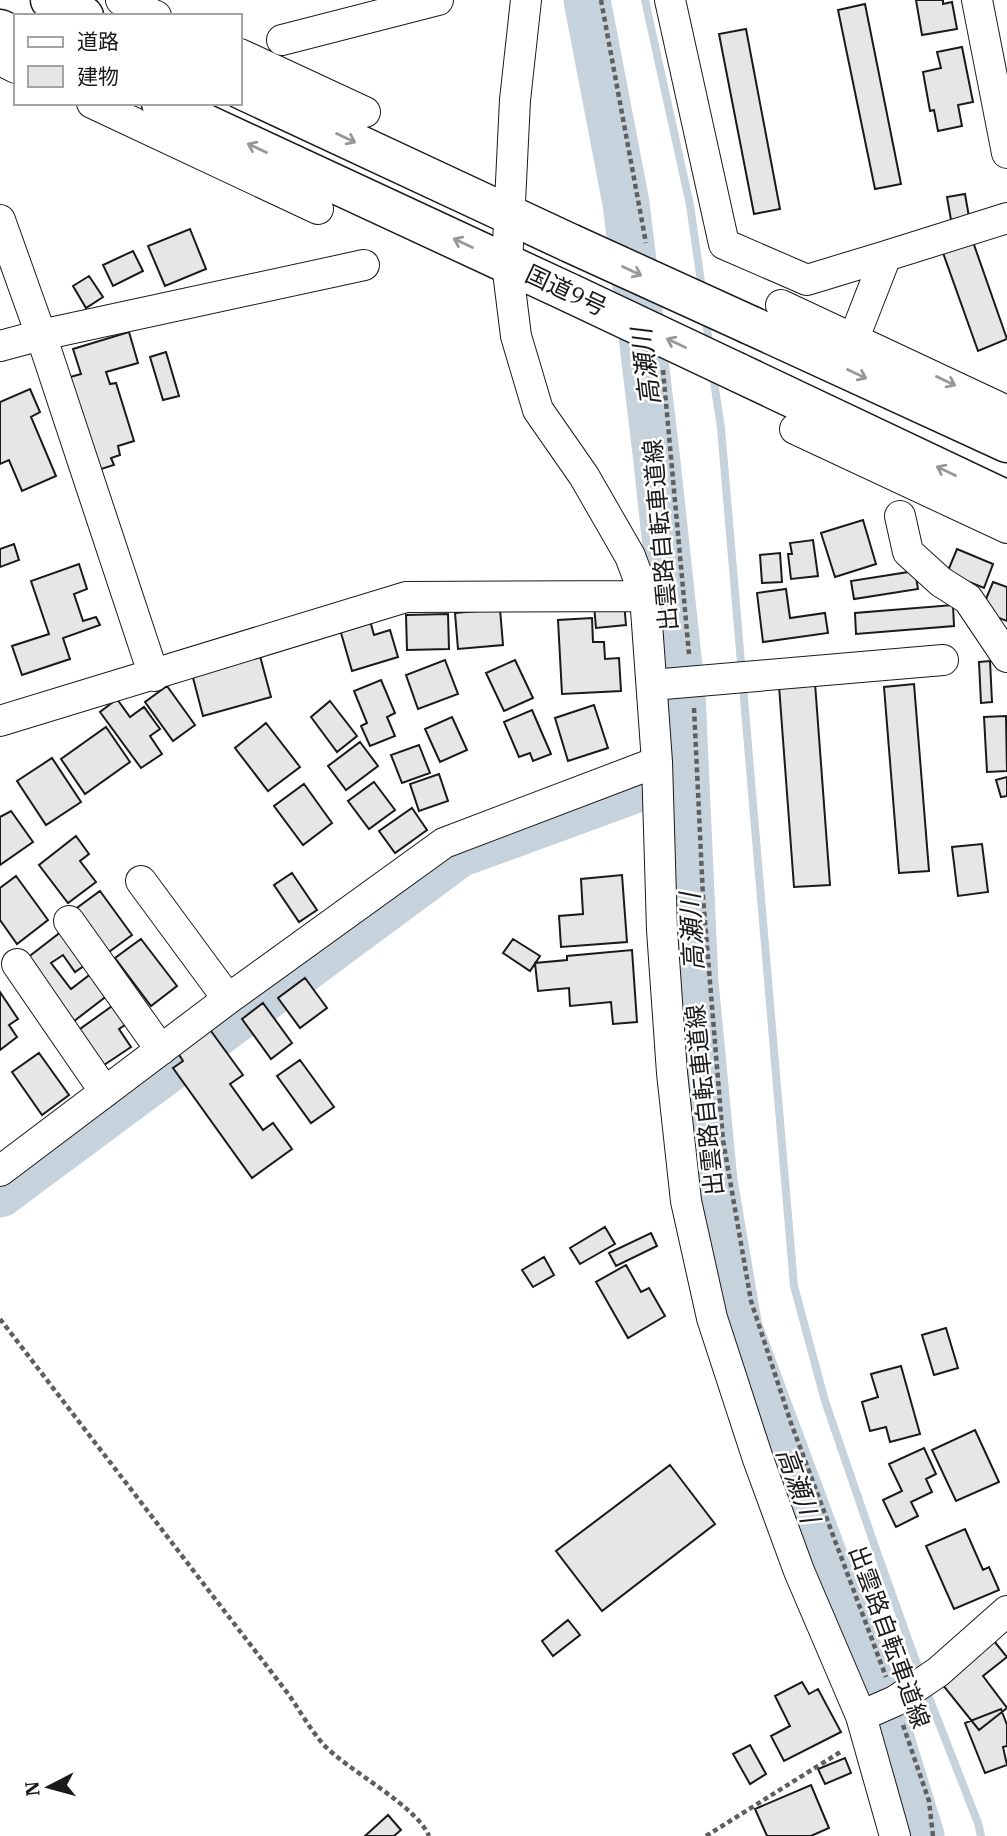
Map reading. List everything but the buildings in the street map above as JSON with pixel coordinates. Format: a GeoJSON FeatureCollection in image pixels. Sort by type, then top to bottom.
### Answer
{"type":"FeatureCollection","features":[{"type":"Feature","properties":{"kind":"highway"},"geometry":{"type":"LineString","coordinates":[[50,0],[80,14]]}},
{"type":"Feature","properties":{"kind":"highway","name":"国道9号"},"geometry":{"type":"LineString","coordinates":[[242,90],[570,243],[765,315],[792,345],[1007,443]]}},
{"type":"Feature","properties":{"kind":"highway","name":"国道9号"},"geometry":{"type":"LineString","coordinates":[[151,115],[201,122],[737,372],[807,419],[1007,500]]}},
{"type":"Feature","properties":{"kind":"street"},"geometry":{"type":"LineString","coordinates":[[121,0],[152,14]]}},
{"type":"Feature","properties":{"kind":"street"},"geometry":{"type":"LineString","coordinates":[[282,40],[438,0]]}},
{"type":"Feature","properties":{"kind":"street"},"geometry":{"type":"LineString","coordinates":[[526,0],[515,100],[507,264],[516,336],[538,410],[584,476],[630,556],[645,596],[657,762],[662,930],[672,1073],[686,1201],[712,1318],[758,1459],[799,1571],[864,1726],[895,1836]]}},
{"type":"Feature","properties":{"kind":"street"},"geometry":{"type":"LineString","coordinates":[[670,0],[723,244],[807,280],[1007,218]]}},
{"type":"Feature","properties":{"kind":"street"},"geometry":{"type":"LineString","coordinates":[[977,0],[1007,153]]}},
{"type":"Feature","properties":{"kind":"street"},"geometry":{"type":"LineString","coordinates":[[242,55],[365,112]]}},
{"type":"Feature","properties":{"kind":"street"},"geometry":{"type":"LineString","coordinates":[[102,105],[151,115],[318,209]]}},
{"type":"Feature","properties":{"kind":"street"},"geometry":{"type":"LineString","coordinates":[[0,220],[154,676]]}},
{"type":"Feature","properties":{"kind":"street"},"geometry":{"type":"LineString","coordinates":[[847,335],[886,256]]}},
{"type":"Feature","properties":{"kind":"street"},"geometry":{"type":"LineString","coordinates":[[0,346],[364,265]]}},
{"type":"Feature","properties":{"kind":"street"},"geometry":{"type":"LineString","coordinates":[[765,315],[847,335],[1007,411]]}},
{"type":"Feature","properties":{"kind":"street"},"geometry":{"type":"LineString","coordinates":[[792,345],[847,335]]}},
{"type":"Feature","properties":{"kind":"street"},"geometry":{"type":"LineString","coordinates":[[807,419],[844,452],[1007,528]]}},
{"type":"Feature","properties":{"kind":"street"},"geometry":{"type":"LineString","coordinates":[[900,516],[908,552],[941,582],[968,599],[1007,657]]}},
{"type":"Feature","properties":{"kind":"street"},"geometry":{"type":"LineString","coordinates":[[0,721],[406,597],[645,596]]}},
{"type":"Feature","properties":{"kind":"street"},"geometry":{"type":"LineString","coordinates":[[652,685],[943,660]]}},
{"type":"Feature","properties":{"kind":"street"},"geometry":{"type":"LineString","coordinates":[[0,1171],[229,999],[444,843],[657,762]]}},
{"type":"Feature","properties":{"kind":"street"},"geometry":{"type":"LineString","coordinates":[[141,881],[229,999]]}},
{"type":"Feature","properties":{"kind":"street"},"geometry":{"type":"LineString","coordinates":[[69,922],[161,1050]]}},
{"type":"Feature","properties":{"kind":"street"},"geometry":{"type":"LineString","coordinates":[[17,964],[105,1092]]}},
{"type":"Feature","properties":{"kind":"street"},"geometry":{"type":"LineString","coordinates":[[864,1726],[938,1672],[1007,1611]]}},
{"type":"Feature","properties":{"kind":"path"},"geometry":{"type":"LineString","coordinates":[[601,0],[648,254]]}},
{"type":"Feature","properties":{"kind":"path","name":"出雲路自転車道線"},"geometry":{"type":"LineString","coordinates":[[662,363],[692,683],[703,897],[723,1140],[751,1301],[796,1436],[929,1801],[933,1836]]}},
{"type":"Feature","properties":{"kind":"path"},"geometry":{"type":"LineString","coordinates":[[0,1319],[281,1684],[324,1744],[404,1808],[425,1828],[429,1836]]}},
{"type":"Feature","properties":{"kind":"path"},"geometry":{"type":"LineString","coordinates":[[706,1836],[864,1726]]}},
{"type":"Feature","properties":{"kind":"waterway","name":"高瀬川"},"geometry":{"type":"LineString","coordinates":[[587,0],[626,203],[656,453],[682,694],[695,982],[714,1181],[739,1328],[886,1723],[921,1836]]}},
{"type":"Feature","properties":{"kind":"waterway"},"geometry":{"type":"LineString","coordinates":[[645,0],[690,205],[702,289]]}},
{"type":"Feature","properties":{"kind":"waterway"},"geometry":{"type":"LineString","coordinates":[[705,316],[710,348]]}},
{"type":"Feature","properties":{"kind":"waterway"},"geometry":{"type":"LineString","coordinates":[[713,375],[721,428],[794,1286],[825,1401],[928,1695],[981,1836]]}},
{"type":"Feature","properties":{"kind":"waterway"},"geometry":{"type":"LineString","coordinates":[[0,1194],[459,854],[681,773]]}}]}
